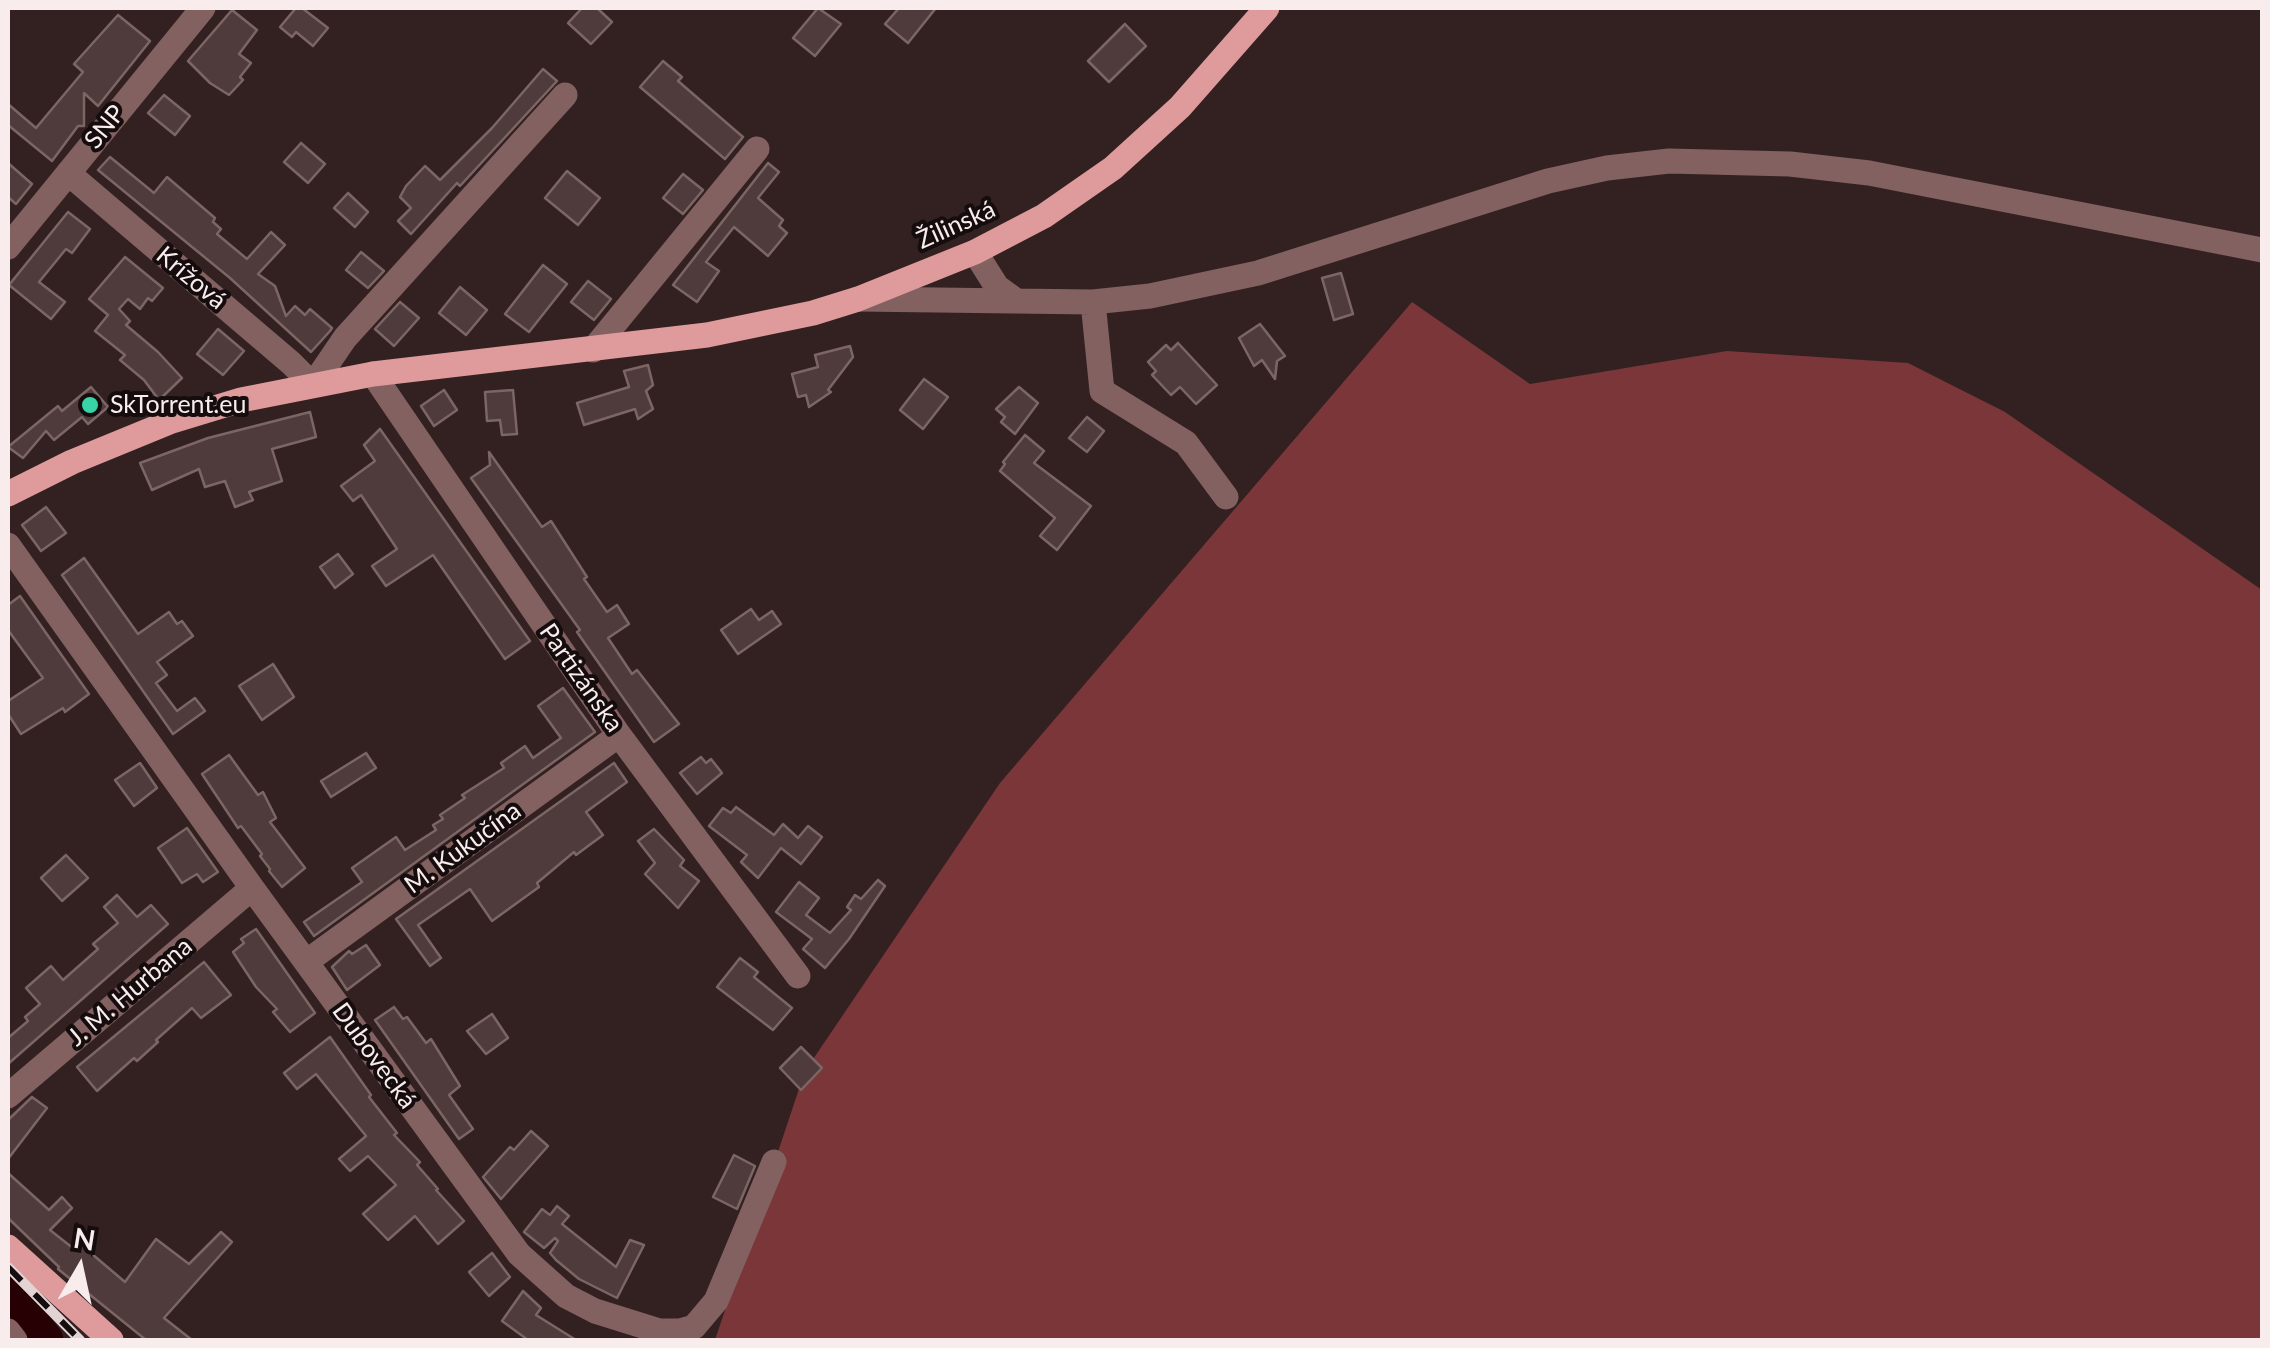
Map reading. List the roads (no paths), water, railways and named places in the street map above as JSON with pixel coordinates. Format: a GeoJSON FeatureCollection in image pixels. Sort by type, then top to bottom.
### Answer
{"type":"FeatureCollection","features":[{"type":"Feature","properties":{"kind":"main road","name":"Žilinská"},"geometry":{"type":"LineString","coordinates":[[8,494],[72,462],[172,421],[241,400],[373,374],[707,336],[858,299],[975,252],[1044,216],[1113,168],[1180,106],[1267,8]]}},
{"type":"Feature","properties":{"kind":"main road"},"geometry":{"type":"LineString","coordinates":[[8,1247],[97,1336]]}},
{"type":"Feature","properties":{"kind":"street","name":"SNP"},"geometry":{"type":"LineString","coordinates":[[8,247],[203,8]]}},
{"type":"Feature","properties":{"kind":"street"},"geometry":{"type":"LineString","coordinates":[[312,385],[345,338],[565,95]]}},
{"type":"Feature","properties":{"kind":"street"},"geometry":{"type":"LineString","coordinates":[[593,350],[757,148]]}},
{"type":"Feature","properties":{"kind":"street"},"geometry":{"type":"LineString","coordinates":[[858,299],[1093,302],[1150,296],[1226,280],[1548,181],[1607,168],[1669,162],[1790,164],[1870,173],[2262,250]]}},
{"type":"Feature","properties":{"kind":"street","name":"Krížová"},"geometry":{"type":"LineString","coordinates":[[68,173],[291,362],[312,385]]}},
{"type":"Feature","properties":{"kind":"street"},"geometry":{"type":"LineString","coordinates":[[975,252],[997,287],[1015,300]]}},
{"type":"Feature","properties":{"kind":"street"},"geometry":{"type":"LineString","coordinates":[[1093,302],[1102,391],[1186,444],[1226,497]]}},
{"type":"Feature","properties":{"kind":"street","name":"Partizánska"},"geometry":{"type":"LineString","coordinates":[[373,374],[620,735],[798,976]]}},
{"type":"Feature","properties":{"kind":"street","name":"Dubovecká"},"geometry":{"type":"LineString","coordinates":[[8,545],[519,1254],[566,1296],[594,1311],[659,1331],[694,1328],[716,1301],[774,1162]]}},
{"type":"Feature","properties":{"kind":"street","name":"M. Kukučína"},"geometry":{"type":"LineString","coordinates":[[306,962],[620,735]]}},
{"type":"Feature","properties":{"kind":"street","name":"J. M. Hurbana"},"geometry":{"type":"LineString","coordinates":[[8,1096],[252,888]]}},
{"type":"Feature","properties":{"kind":"street"},"geometry":{"type":"LineString","coordinates":[[8,1330],[15,1340]]}},
{"type":"Feature","properties":{"kind":"waterway"},"geometry":{"type":"LineString","coordinates":[[8,1291],[46,1340]]}},
{"type":"Feature","properties":{"kind":"railway"},"geometry":{"type":"LineString","coordinates":[[8,1267],[80,1340]]}},
{"type":"Feature","properties":{"kind":"place","name":"SkTorrent.eu"},"geometry":{"type":"Point","coordinates":[90,405]}}]}
